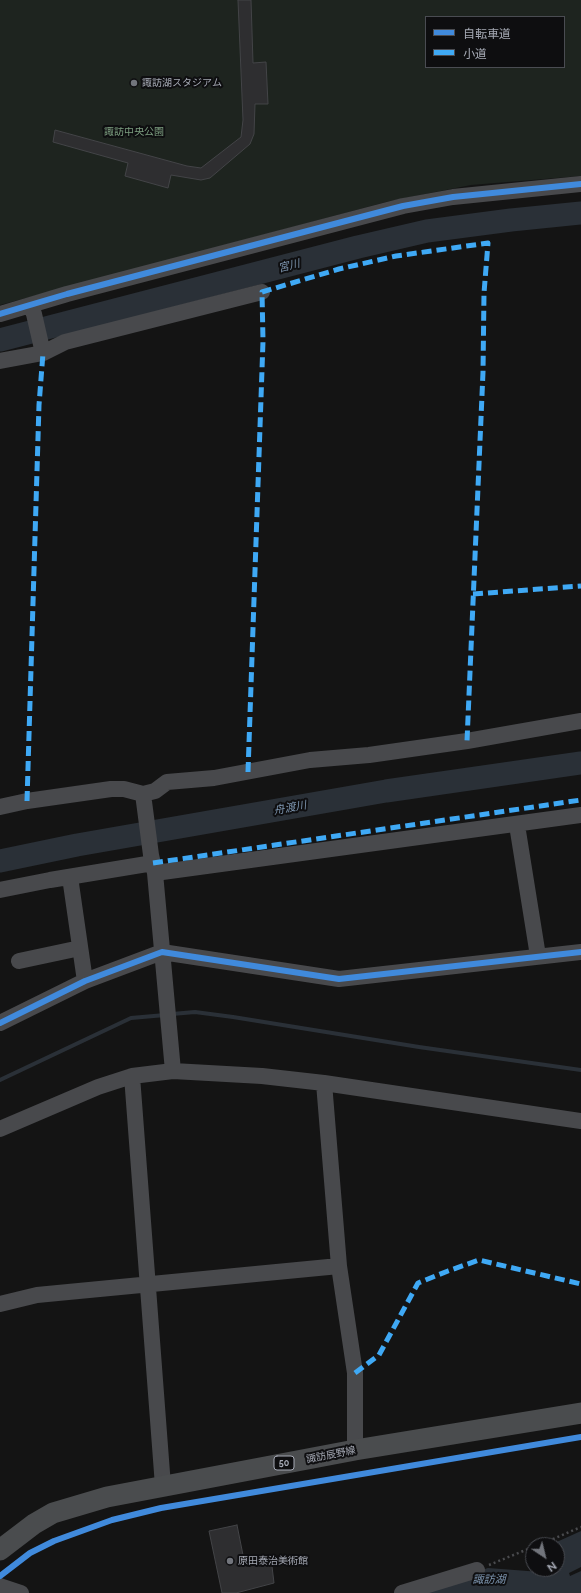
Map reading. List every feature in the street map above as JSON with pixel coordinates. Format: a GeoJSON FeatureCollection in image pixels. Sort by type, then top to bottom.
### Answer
{"type":"FeatureCollection","features":[{"type":"Feature","properties":{"kind":"main road","name":"諏訪辰野線"},"geometry":{"type":"LineString","coordinates":[[0,1550],[34,1524],[53,1513],[107,1497],[355,1450],[581,1413]]}},
{"type":"Feature","properties":{"kind":"street"},"geometry":{"type":"LineString","coordinates":[[0,314],[32,309],[403,206],[452,197],[581,184]]}},
{"type":"Feature","properties":{"kind":"street"},"geometry":{"type":"LineString","coordinates":[[0,361],[43,350],[65,342],[262,292]]}},
{"type":"Feature","properties":{"kind":"street"},"geometry":{"type":"LineString","coordinates":[[32,309],[43,350]]}},
{"type":"Feature","properties":{"kind":"street"},"geometry":{"type":"LineString","coordinates":[[143,798],[167,782],[214,778],[310,760],[369,755],[460,742],[581,721]]}},
{"type":"Feature","properties":{"kind":"street"},"geometry":{"type":"LineString","coordinates":[[0,807],[27,801],[111,789],[124,789],[143,798]]}},
{"type":"Feature","properties":{"kind":"street"},"geometry":{"type":"LineString","coordinates":[[143,798],[153,864],[173,1072]]}},
{"type":"Feature","properties":{"kind":"street"},"geometry":{"type":"LineString","coordinates":[[0,890],[153,864],[517,825],[581,815]]}},
{"type":"Feature","properties":{"kind":"street"},"geometry":{"type":"LineString","coordinates":[[517,825],[538,956]]}},
{"type":"Feature","properties":{"kind":"street"},"geometry":{"type":"LineString","coordinates":[[70,877],[85,981]]}},
{"type":"Feature","properties":{"kind":"street"},"geometry":{"type":"LineString","coordinates":[[19,961],[80,948]]}},
{"type":"Feature","properties":{"kind":"street"},"geometry":{"type":"LineString","coordinates":[[0,1023],[85,981],[162,952],[339,979],[581,952]]}},
{"type":"Feature","properties":{"kind":"street"},"geometry":{"type":"LineString","coordinates":[[0,1129],[98,1087],[132,1076],[173,1072],[254,1076],[324,1083],[581,1121]]}},
{"type":"Feature","properties":{"kind":"street"},"geometry":{"type":"LineString","coordinates":[[132,1076],[146,1284],[163,1486]]}},
{"type":"Feature","properties":{"kind":"street"},"geometry":{"type":"LineString","coordinates":[[324,1083],[339,1266],[355,1373],[355,1450]]}},
{"type":"Feature","properties":{"kind":"street"},"geometry":{"type":"LineString","coordinates":[[0,1304],[37,1295],[339,1266]]}},
{"type":"Feature","properties":{"kind":"street"},"geometry":{"type":"LineString","coordinates":[[402,1593],[477,1570]]}},
{"type":"Feature","properties":{"kind":"street"},"geometry":{"type":"LineString","coordinates":[[0,1586],[21,1593]]}},
{"type":"Feature","properties":{"kind":"path"},"geometry":{"type":"LineString","coordinates":[[557,1537],[581,1527]]}},
{"type":"Feature","properties":{"kind":"path"},"geometry":{"type":"LineString","coordinates":[[477,1570],[525,1550]]}},
{"type":"Feature","properties":{"kind":"green space","name":"諏訪中央公園"},"geometry":{"type":"Polygon","coordinates":[[[0,0],[581,0],[581,176],[471,185],[390,201],[0,305],[0,0]]]}},
{"type":"Feature","properties":{"kind":"water","name":"諏訪湖"},"geometry":{"type":"Polygon","coordinates":[[[581,1531],[581,1567],[569,1573],[570,1576],[581,1571],[581,1593],[413,1593],[488,1568],[525,1571],[525,1577],[565,1577],[565,1538],[581,1531]]]}},
{"type":"Feature","properties":{"kind":"building"},"geometry":{"type":"Polygon","coordinates":[[[238,0],[251,0],[253,63],[266,62],[268,104],[255,104],[254,134],[250,144],[210,178],[201,180],[171,175],[168,188],[125,176],[128,163],[53,142],[55,130],[187,166],[201,168],[241,137],[243,120],[238,0]]]}},
{"type":"Feature","properties":{"kind":"building","name":"原田泰治美術館"},"geometry":{"type":"Polygon","coordinates":[[[237,1525],[245,1565],[271,1558],[274,1583],[236,1593],[222,1593],[209,1531],[237,1525]]]}},
{"type":"Feature","properties":{"kind":"waterway","name":"宮川"},"geometry":{"type":"LineString","coordinates":[[0,340],[358,247],[427,231],[581,213]]}},
{"type":"Feature","properties":{"kind":"waterway","name":"舟渡川"},"geometry":{"type":"LineString","coordinates":[[0,861],[77,845],[386,791],[581,763]]}},
{"type":"Feature","properties":{"kind":"waterway"},"geometry":{"type":"LineString","coordinates":[[172,1014],[195,1012],[233,1017],[419,1047],[581,1070]]}},
{"type":"Feature","properties":{"kind":"waterway"},"geometry":{"type":"LineString","coordinates":[[0,1080],[131,1018],[165,1015]]}},
{"type":"Feature","properties":{"kind":"marked path"},"geometry":{"type":"LineString","coordinates":[[248,772],[263,341],[262,292],[339,269],[396,256],[488,243],[484,293],[483,372],[467,741]]}},
{"type":"Feature","properties":{"kind":"marked path"},"geometry":{"type":"LineString","coordinates":[[27,801],[39,405],[43,353]]}},
{"type":"Feature","properties":{"kind":"marked path"},"geometry":{"type":"LineString","coordinates":[[473,594],[581,586]]}},
{"type":"Feature","properties":{"kind":"marked path"},"geometry":{"type":"LineString","coordinates":[[153,863],[581,800]]}},
{"type":"Feature","properties":{"kind":"marked path"},"geometry":{"type":"LineString","coordinates":[[355,1373],[379,1355],[418,1283],[448,1271],[479,1260],[581,1284]]}},
{"type":"Feature","properties":{"kind":"cycle path"},"geometry":{"type":"LineString","coordinates":[[0,314],[67,294],[403,206],[453,197],[581,184]]}},
{"type":"Feature","properties":{"kind":"cycle path"},"geometry":{"type":"LineString","coordinates":[[0,1023],[85,981],[162,952],[339,979],[581,952]]}},
{"type":"Feature","properties":{"kind":"cycle path"},"geometry":{"type":"LineString","coordinates":[[0,1576],[30,1553],[54,1541],[112,1520],[161,1508],[581,1437]]}},
{"type":"Feature","properties":{"kind":"place","name":"諏訪湖スタジアム"},"geometry":{"type":"Point","coordinates":[134,83]}},
{"type":"Feature","properties":{"kind":"place","name":"原田泰治美術館"},"geometry":{"type":"Point","coordinates":[230,1561]}}]}
